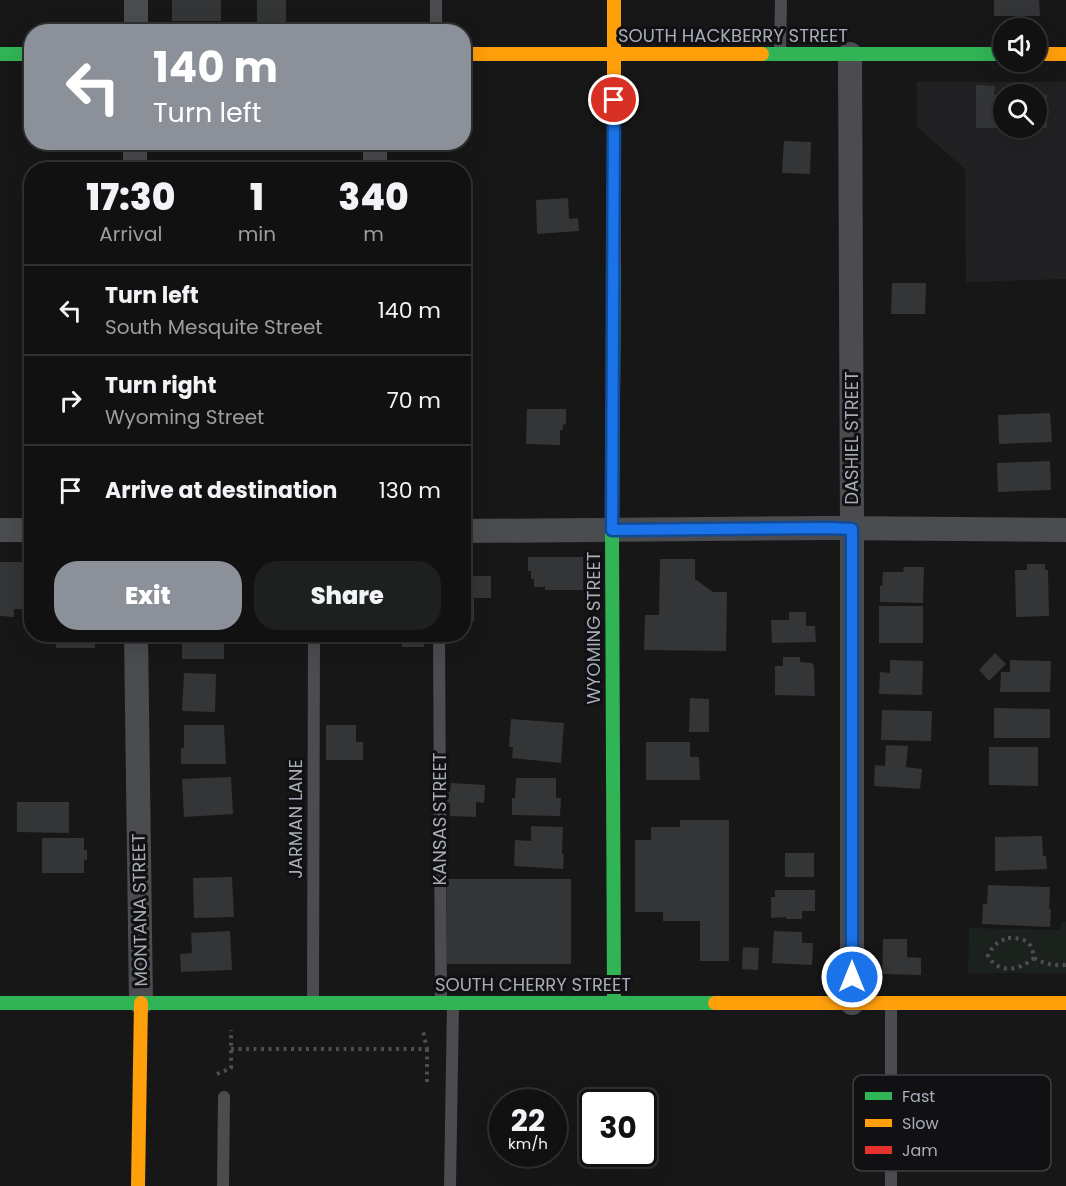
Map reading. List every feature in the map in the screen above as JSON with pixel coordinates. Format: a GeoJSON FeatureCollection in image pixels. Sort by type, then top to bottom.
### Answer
{"type":"FeatureCollection","features":[{"type":"Feature","properties":{"kind":"street"},"geometry":{"type":"LineString","coordinates":[[136,0],[136,24]]}},
{"type":"Feature","properties":{"kind":"street","name":"WYOMING STREET"},"geometry":{"type":"LineString","coordinates":[[614,0],[612,530],[614,1003]]}},
{"type":"Feature","properties":{"kind":"street"},"geometry":{"type":"LineString","coordinates":[[0,54],[24,54]]}},
{"type":"Feature","properties":{"kind":"street","name":"SOUTH HACKBERRY STREET"},"geometry":{"type":"LineString","coordinates":[[471,54],[993,54]]}},
{"type":"Feature","properties":{"kind":"street","name":"DASHIEL STREET"},"geometry":{"type":"LineString","coordinates":[[850,54],[852,1003]]}},
{"type":"Feature","properties":{"kind":"street"},"geometry":{"type":"LineString","coordinates":[[1047,54],[1066,54]]}},
{"type":"Feature","properties":{"kind":"street"},"geometry":{"type":"LineString","coordinates":[[471,531],[828,528],[1066,530]]}},
{"type":"Feature","properties":{"kind":"street"},"geometry":{"type":"LineString","coordinates":[[0,530],[24,530]]}},
{"type":"Feature","properties":{"kind":"street","name":"MONTANA STREET"},"geometry":{"type":"LineString","coordinates":[[136,642],[141,1003],[138,1186]]}},
{"type":"Feature","properties":{"kind":"street","name":"SOUTH CHERRY STREET"},"geometry":{"type":"LineString","coordinates":[[0,1003],[1066,1003]]}},
{"type":"Feature","properties":{"kind":"lane"},"geometry":{"type":"LineString","coordinates":[[436,0],[436,24]]}},
{"type":"Feature","properties":{"kind":"lane"},"geometry":{"type":"LineString","coordinates":[[780,54],[781,0]]}},
{"type":"Feature","properties":{"kind":"lane","name":"JARMAN LANE"},"geometry":{"type":"LineString","coordinates":[[313,1003],[314,642]]}},
{"type":"Feature","properties":{"kind":"lane","name":"KANSAS STREET"},"geometry":{"type":"LineString","coordinates":[[439,642],[450,1186]]}},
{"type":"Feature","properties":{"kind":"lane"},"geometry":{"type":"LineString","coordinates":[[891,1003],[891,1075]]}},
{"type":"Feature","properties":{"kind":"lane"},"geometry":{"type":"LineString","coordinates":[[223,1186],[224,1097]]}},
{"type":"Feature","properties":{"kind":"path"},"geometry":{"type":"LineString","coordinates":[[1018,938],[1028,942],[1033,949],[1034,958],[1026,965],[1002,968],[993,964],[988,956],[992,947],[1000,941],[1018,938]]}},
{"type":"Feature","properties":{"kind":"path"},"geometry":{"type":"LineString","coordinates":[[1034,958],[1042,963],[1056,966],[1066,965]]}},
{"type":"Feature","properties":{"kind":"path"},"geometry":{"type":"LineString","coordinates":[[217,1074],[231,1068],[231,1030]]}},
{"type":"Feature","properties":{"kind":"path"},"geometry":{"type":"LineString","coordinates":[[423,1031],[427,1050],[427,1082]]}},
{"type":"Feature","properties":{"kind":"path"},"geometry":{"type":"LineString","coordinates":[[231,1049],[427,1050]]}},
{"type":"Feature","properties":{"kind":"shaded area"},"geometry":{"type":"Polygon","coordinates":[[[917,82],[1066,82],[1066,279],[966,282],[965,169],[917,127],[917,82]]]}},
{"type":"Feature","properties":{"kind":"shaded area"},"geometry":{"type":"Polygon","coordinates":[[[1061,922],[1066,922],[1066,973],[968,973],[969,928],[1060,930],[1061,922]]]}},
{"type":"Feature","properties":{"kind":"building"},"geometry":{"type":"Polygon","coordinates":[[[172,0],[221,0],[221,21],[172,21],[172,0]]]}},
{"type":"Feature","properties":{"kind":"building"},"geometry":{"type":"Polygon","coordinates":[[[257,0],[286,0],[286,22],[257,22],[257,0]]]}},
{"type":"Feature","properties":{"kind":"building"},"geometry":{"type":"Polygon","coordinates":[[[994,0],[1039,0],[1040,16],[994,16],[994,0]]]}},
{"type":"Feature","properties":{"kind":"building"},"geometry":{"type":"Polygon","coordinates":[[[976,85],[993,86],[993,128],[976,128],[976,85]]]}},
{"type":"Feature","properties":{"kind":"building"},"geometry":{"type":"Polygon","coordinates":[[[784,141],[811,142],[810,174],[782,173],[784,141]]]}},
{"type":"Feature","properties":{"kind":"building"},"geometry":{"type":"Polygon","coordinates":[[[568,198],[569,219],[578,218],[579,231],[537,234],[536,200],[568,198]]]}},
{"type":"Feature","properties":{"kind":"building"},"geometry":{"type":"Polygon","coordinates":[[[892,283],[926,283],[925,314],[891,314],[892,283]]]}},
{"type":"Feature","properties":{"kind":"building"},"geometry":{"type":"Polygon","coordinates":[[[527,409],[566,409],[566,425],[563,424],[563,430],[560,430],[560,445],[526,444],[527,409]]]}},
{"type":"Feature","properties":{"kind":"building"},"geometry":{"type":"Polygon","coordinates":[[[1050,413],[1052,442],[999,444],[998,415],[1050,413]]]}},
{"type":"Feature","properties":{"kind":"building"},"geometry":{"type":"Polygon","coordinates":[[[1050,461],[1051,490],[998,492],[997,463],[1050,461]]]}},
{"type":"Feature","properties":{"kind":"building"},"geometry":{"type":"Polygon","coordinates":[[[528,557],[583,557],[583,590],[545,590],[545,587],[534,587],[531,571],[528,571],[528,557]]]}},
{"type":"Feature","properties":{"kind":"building"},"geometry":{"type":"Polygon","coordinates":[[[471,559],[473,559],[473,576],[491,576],[491,598],[474,598],[474,621],[471,621],[471,559]]]}},
{"type":"Feature","properties":{"kind":"building"},"geometry":{"type":"Polygon","coordinates":[[[660,559],[695,559],[695,579],[713,592],[727,592],[726,651],[644,650],[645,615],[659,615],[660,559]]]}},
{"type":"Feature","properties":{"kind":"building"},"geometry":{"type":"Polygon","coordinates":[[[0,562],[24,562],[24,609],[14,609],[14,617],[0,616],[0,562]]]}},
{"type":"Feature","properties":{"kind":"building"},"geometry":{"type":"Polygon","coordinates":[[[1027,564],[1045,564],[1045,570],[1048,570],[1049,616],[1016,617],[1015,570],[1027,570],[1027,564]]]}},
{"type":"Feature","properties":{"kind":"building"},"geometry":{"type":"Polygon","coordinates":[[[904,567],[924,567],[923,603],[880,602],[883,572],[903,572],[904,567]]]}},
{"type":"Feature","properties":{"kind":"building"},"geometry":{"type":"Polygon","coordinates":[[[879,606],[923,606],[923,643],[879,643],[879,606]]]}},
{"type":"Feature","properties":{"kind":"building"},"geometry":{"type":"Polygon","coordinates":[[[789,612],[806,612],[806,626],[815,626],[816,642],[772,643],[771,620],[789,620],[789,612]]]}},
{"type":"Feature","properties":{"kind":"building"},"geometry":{"type":"Polygon","coordinates":[[[56,642],[95,642],[95,648],[56,648],[56,642]]]}},
{"type":"Feature","properties":{"kind":"building"},"geometry":{"type":"Polygon","coordinates":[[[182,642],[224,642],[224,659],[182,659],[182,642]]]}},
{"type":"Feature","properties":{"kind":"building"},"geometry":{"type":"Polygon","coordinates":[[[402,642],[424,642],[424,647],[402,647],[402,642]]]}},
{"type":"Feature","properties":{"kind":"building"},"geometry":{"type":"Polygon","coordinates":[[[995,653],[1006,664],[989,681],[979,670],[995,653]]]}},
{"type":"Feature","properties":{"kind":"building"},"geometry":{"type":"Polygon","coordinates":[[[783,657],[800,657],[800,662],[812,663],[815,696],[775,695],[775,666],[783,666],[783,657]]]}},
{"type":"Feature","properties":{"kind":"building"},"geometry":{"type":"Polygon","coordinates":[[[890,660],[923,661],[922,695],[879,694],[880,672],[890,673],[890,660]]]}},
{"type":"Feature","properties":{"kind":"building"},"geometry":{"type":"Polygon","coordinates":[[[1010,660],[1051,661],[1050,692],[1000,692],[1001,672],[1010,672],[1010,660]]]}},
{"type":"Feature","properties":{"kind":"building"},"geometry":{"type":"Polygon","coordinates":[[[184,673],[216,674],[215,712],[182,711],[184,673]]]}},
{"type":"Feature","properties":{"kind":"building"},"geometry":{"type":"Polygon","coordinates":[[[690,698],[709,699],[709,732],[689,732],[690,698]]]}},
{"type":"Feature","properties":{"kind":"building"},"geometry":{"type":"Polygon","coordinates":[[[994,708],[1050,709],[1050,738],[994,738],[994,708]]]}},
{"type":"Feature","properties":{"kind":"building"},"geometry":{"type":"Polygon","coordinates":[[[882,710],[932,711],[931,741],[881,740],[882,710]]]}},
{"type":"Feature","properties":{"kind":"building"},"geometry":{"type":"Polygon","coordinates":[[[511,719],[564,723],[561,763],[512,758],[513,747],[509,747],[511,719]]]}},
{"type":"Feature","properties":{"kind":"building"},"geometry":{"type":"Polygon","coordinates":[[[184,725],[224,725],[226,764],[181,764],[184,725]]]}},
{"type":"Feature","properties":{"kind":"building"},"geometry":{"type":"Polygon","coordinates":[[[326,725],[356,725],[356,742],[363,742],[363,760],[326,760],[326,725]]]}},
{"type":"Feature","properties":{"kind":"building"},"geometry":{"type":"Polygon","coordinates":[[[646,742],[690,742],[690,757],[699,757],[700,780],[646,780],[646,742]]]}},
{"type":"Feature","properties":{"kind":"building"},"geometry":{"type":"Polygon","coordinates":[[[886,745],[908,746],[906,767],[922,769],[920,789],[874,786],[875,765],[885,766],[886,745]]]}},
{"type":"Feature","properties":{"kind":"building"},"geometry":{"type":"Polygon","coordinates":[[[989,747],[1038,747],[1038,786],[989,785],[989,747]]]}},
{"type":"Feature","properties":{"kind":"building"},"geometry":{"type":"Polygon","coordinates":[[[231,777],[233,814],[184,817],[182,779],[231,777]]]}},
{"type":"Feature","properties":{"kind":"building"},"geometry":{"type":"Polygon","coordinates":[[[516,778],[556,778],[556,798],[561,798],[560,816],[512,815],[512,798],[515,798],[516,778]]]}},
{"type":"Feature","properties":{"kind":"building"},"geometry":{"type":"Polygon","coordinates":[[[451,783],[485,785],[484,803],[476,802],[476,817],[450,816],[447,792],[450,792],[451,783]]]}},
{"type":"Feature","properties":{"kind":"building"},"geometry":{"type":"Polygon","coordinates":[[[17,802],[69,802],[69,833],[17,832],[17,802]]]}},
{"type":"Feature","properties":{"kind":"building"},"geometry":{"type":"Polygon","coordinates":[[[680,820],[729,820],[729,961],[700,961],[700,921],[663,921],[663,912],[635,912],[635,840],[651,840],[651,827],[680,827],[680,820]]]}},
{"type":"Feature","properties":{"kind":"building"},"geometry":{"type":"Polygon","coordinates":[[[531,826],[563,827],[563,869],[514,866],[515,840],[531,841],[531,826]]]}},
{"type":"Feature","properties":{"kind":"building"},"geometry":{"type":"Polygon","coordinates":[[[1042,836],[1043,856],[1046,856],[1047,869],[995,871],[995,837],[1042,836]]]}},
{"type":"Feature","properties":{"kind":"building"},"geometry":{"type":"Polygon","coordinates":[[[42,838],[84,838],[87,860],[84,860],[84,873],[42,873],[42,838]]]}},
{"type":"Feature","properties":{"kind":"building"},"geometry":{"type":"Polygon","coordinates":[[[785,853],[814,853],[814,877],[785,877],[785,853]]]}},
{"type":"Feature","properties":{"kind":"building"},"geometry":{"type":"Polygon","coordinates":[[[232,877],[234,917],[194,918],[193,878],[232,877]]]}},
{"type":"Feature","properties":{"kind":"building"},"geometry":{"type":"Polygon","coordinates":[[[447,879],[571,879],[571,964],[447,964],[447,879]]]}},
{"type":"Feature","properties":{"kind":"building"},"geometry":{"type":"Polygon","coordinates":[[[988,885],[1050,887],[1050,927],[982,924],[983,904],[987,904],[988,885]]]}},
{"type":"Feature","properties":{"kind":"building"},"geometry":{"type":"Polygon","coordinates":[[[775,890],[815,890],[815,911],[802,911],[802,919],[771,918],[771,897],[775,897],[775,890]]]}},
{"type":"Feature","properties":{"kind":"building"},"geometry":{"type":"Polygon","coordinates":[[[230,931],[232,970],[181,972],[180,954],[192,953],[191,933],[230,931]]]}},
{"type":"Feature","properties":{"kind":"building"},"geometry":{"type":"Polygon","coordinates":[[[774,931],[802,932],[802,943],[813,943],[812,965],[772,963],[774,931]]]}},
{"type":"Feature","properties":{"kind":"building"},"geometry":{"type":"Polygon","coordinates":[[[883,939],[907,939],[907,957],[921,958],[921,975],[882,974],[883,939]]]}},
{"type":"Feature","properties":{"kind":"building"},"geometry":{"type":"Polygon","coordinates":[[[743,947],[759,948],[758,970],[742,969],[743,947]]]}},
{"type":"Feature","properties":{"kind":"traffic: fast"},"geometry":{"type":"LineString","coordinates":[[0,54],[24,54]]}},
{"type":"Feature","properties":{"kind":"traffic: fast"},"geometry":{"type":"LineString","coordinates":[[762,54],[993,54]]}},
{"type":"Feature","properties":{"kind":"traffic: fast"},"geometry":{"type":"LineString","coordinates":[[614,263],[612,530],[614,1003]]}},
{"type":"Feature","properties":{"kind":"traffic: fast"},"geometry":{"type":"LineString","coordinates":[[0,1003],[715,1003]]}},
{"type":"Feature","properties":{"kind":"traffic: slow"},"geometry":{"type":"LineString","coordinates":[[614,0],[614,104]]}},
{"type":"Feature","properties":{"kind":"traffic: slow"},"geometry":{"type":"LineString","coordinates":[[471,54],[762,54]]}},
{"type":"Feature","properties":{"kind":"traffic: slow"},"geometry":{"type":"LineString","coordinates":[[1047,54],[1066,54]]}},
{"type":"Feature","properties":{"kind":"traffic: slow"},"geometry":{"type":"LineString","coordinates":[[138,1186],[141,1003]]}},
{"type":"Feature","properties":{"kind":"traffic: slow"},"geometry":{"type":"LineString","coordinates":[[715,1003],[1066,1003]]}},
{"type":"Feature","properties":{"kind":"traffic: jam"},"geometry":{"type":"LineString","coordinates":[[614,104],[614,263]]}},
{"type":"Feature","properties":{"kind":"route"},"geometry":{"type":"LineString","coordinates":[[614,100],[612,530],[852,529],[852,977]]}}]}
